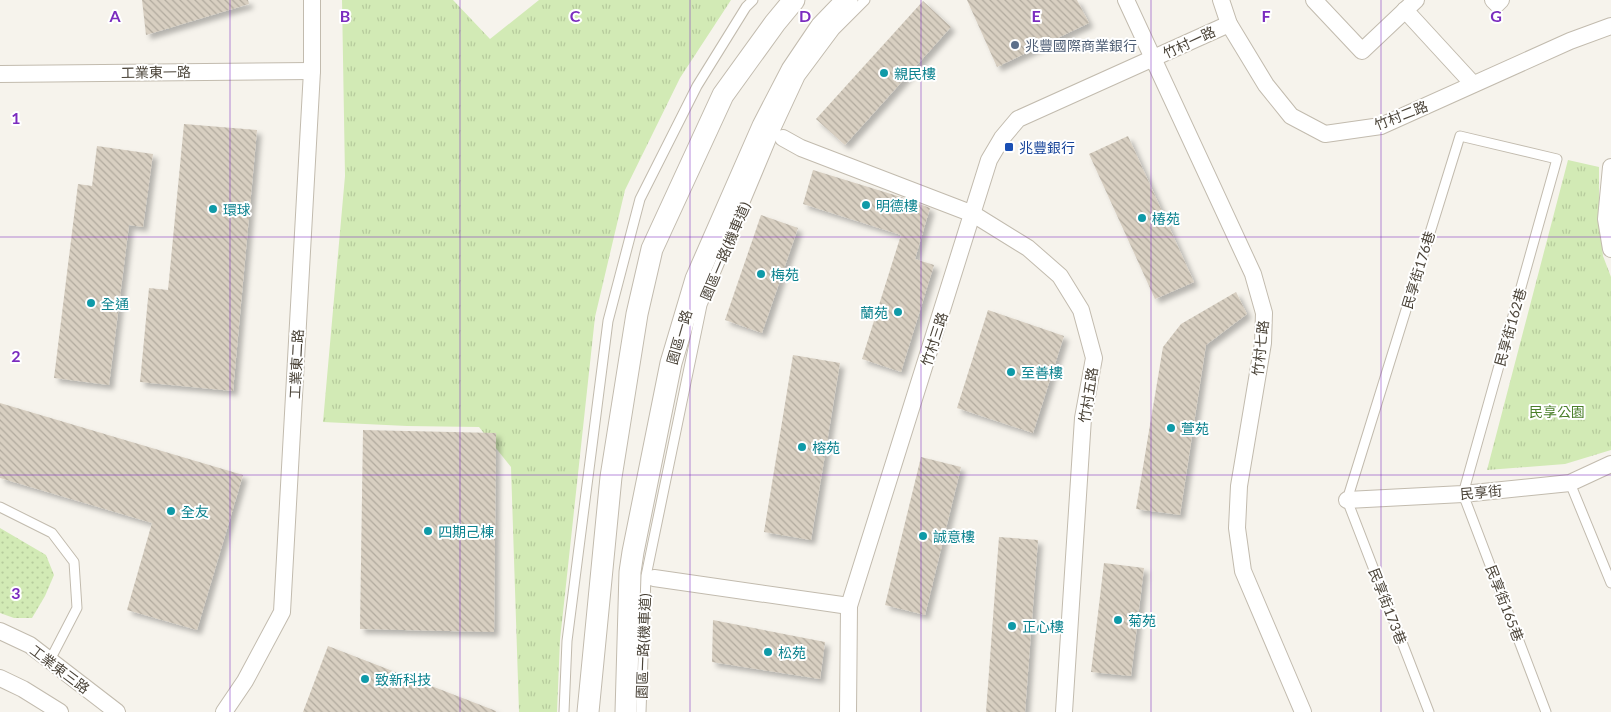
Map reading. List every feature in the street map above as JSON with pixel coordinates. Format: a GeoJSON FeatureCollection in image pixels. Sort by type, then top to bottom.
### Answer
{"type":"FeatureCollection","features":[{"type":"Feature","properties":{"kind":"street","name":"工業東二路"},"geometry":{"type":"LineString","coordinates":[[224,712],[245,681],[282,612],[312,71],[312,0]]}},
{"type":"Feature","properties":{"kind":"street"},"geometry":{"type":"LineString","coordinates":[[588,712],[611,477],[637,314],[652,249],[723,95],[794,0]]}},
{"type":"Feature","properties":{"kind":"street","name":"園區一路"},"geometry":{"type":"LineString","coordinates":[[626,712],[630,572],[633,552],[671,363],[696,279],[763,126],[792,70],[821,27],[847,0]]}},
{"type":"Feature","properties":{"kind":"street","name":"竹村七路"},"geometry":{"type":"LineString","coordinates":[[1126,0],[1253,274],[1264,313],[1263,343],[1239,486],[1237,528],[1243,571],[1303,712]]}},
{"type":"Feature","properties":{"kind":"street","name":"竹村一路"},"geometry":{"type":"LineString","coordinates":[[1153,59],[1229,24],[1221,0]]}},
{"type":"Feature","properties":{"kind":"street"},"geometry":{"type":"LineString","coordinates":[[1314,0],[1362,51],[1411,5],[1473,84]]}},
{"type":"Feature","properties":{"kind":"street"},"geometry":{"type":"LineString","coordinates":[[1493,0],[1497,4],[1501,0]]}},
{"type":"Feature","properties":{"kind":"street","name":"竹村二路"},"geometry":{"type":"LineString","coordinates":[[1229,24],[1266,85],[1291,116],[1325,134],[1381,126],[1570,41],[1611,26]]}},
{"type":"Feature","properties":{"kind":"street","name":"竹村三路"},"geometry":{"type":"LineString","coordinates":[[848,712],[849,606],[989,160],[1002,138],[1018,119],[1153,59]]}},
{"type":"Feature","properties":{"kind":"street","name":"工業東一路"},"geometry":{"type":"LineString","coordinates":[[0,74],[312,71]]}},
{"type":"Feature","properties":{"kind":"street","name":"竹村五路"},"geometry":{"type":"LineString","coordinates":[[783,138],[801,148],[973,214],[1028,248],[1060,276],[1081,310],[1094,358],[1083,418],[1064,712]]}},
{"type":"Feature","properties":{"kind":"street"},"geometry":{"type":"LineString","coordinates":[[1611,167],[1606,219],[1611,249]]}},
{"type":"Feature","properties":{"kind":"street","name":"民享街"},"geometry":{"type":"LineString","coordinates":[[1347,500],[1463,494],[1570,483],[1611,464]]}},
{"type":"Feature","properties":{"kind":"street"},"geometry":{"type":"LineString","coordinates":[[654,578],[849,606]]}},
{"type":"Feature","properties":{"kind":"street","name":"工業東三路"},"geometry":{"type":"LineString","coordinates":[[0,631],[30,645],[117,712]]}},
{"type":"Feature","properties":{"kind":"street"},"geometry":{"type":"LineString","coordinates":[[0,678],[23,689],[60,712]]}},
{"type":"Feature","properties":{"kind":"lane"},"geometry":{"type":"LineString","coordinates":[[564,712],[567,641],[608,320],[640,199],[697,86],[746,7],[753,0]]}},
{"type":"Feature","properties":{"kind":"lane","name":"園區一路(機車道)"},"geometry":{"type":"LineString","coordinates":[[641,712],[646,576],[702,306],[770,142],[800,77],[835,30],[865,0]]}},
{"type":"Feature","properties":{"kind":"lane","name":"民享街176巷"},"geometry":{"type":"LineString","coordinates":[[1347,500],[1460,136],[1557,159]]}},
{"type":"Feature","properties":{"kind":"lane","name":"民享街162巷"},"geometry":{"type":"LineString","coordinates":[[1463,494],[1557,159]]}},
{"type":"Feature","properties":{"kind":"lane"},"geometry":{"type":"LineString","coordinates":[[1570,483],[1611,583]]}},
{"type":"Feature","properties":{"kind":"lane","name":"民享街165巷"},"geometry":{"type":"LineString","coordinates":[[1463,494],[1546,712]]}},
{"type":"Feature","properties":{"kind":"lane","name":"民享街173巷"},"geometry":{"type":"LineString","coordinates":[[1347,500],[1430,712]]}},
{"type":"Feature","properties":{"kind":"lane"},"geometry":{"type":"LineString","coordinates":[[0,507],[52,534],[74,562],[77,608],[50,660]]}},
{"type":"Feature","properties":{"kind":"green space"},"geometry":{"type":"Polygon","coordinates":[[[342,0],[453,0],[490,39],[539,0],[731,0],[680,78],[625,190],[595,317],[560,640],[557,712],[519,712],[511,467],[479,427],[323,422],[345,176],[342,0]]]}},
{"type":"Feature","properties":{"kind":"green space","name":"民享公園"},"geometry":{"type":"Polygon","coordinates":[[[1568,160],[1599,167],[1599,213],[1603,256],[1611,277],[1611,450],[1565,464],[1487,470],[1568,160]]]}},
{"type":"Feature","properties":{"kind":"green space"},"geometry":{"type":"Polygon","coordinates":[[[0,528],[46,555],[54,575],[45,596],[32,618],[14,618],[0,613],[0,528]]]}},
{"type":"Feature","properties":{"kind":"building"},"geometry":{"type":"Polygon","coordinates":[[[142,0],[248,0],[249,4],[146,35],[142,0]]]}},
{"type":"Feature","properties":{"kind":"building","name":"兆豐國際商業銀行"},"geometry":{"type":"Polygon","coordinates":[[[967,0],[1077,0],[1089,23],[997,67],[967,0]]]}},
{"type":"Feature","properties":{"kind":"building","name":"親民樓"},"geometry":{"type":"Polygon","coordinates":[[[923,1],[951,27],[845,145],[816,119],[923,1]]]}},
{"type":"Feature","properties":{"kind":"building","name":"環球"},"geometry":{"type":"Polygon","coordinates":[[[184,124],[257,130],[233,391],[140,382],[149,288],[168,290],[184,124]]]}},
{"type":"Feature","properties":{"kind":"building","name":"椿苑"},"geometry":{"type":"Polygon","coordinates":[[[1128,136],[1194,282],[1155,299],[1089,154],[1128,136]]]}},
{"type":"Feature","properties":{"kind":"building","name":"全通"},"geometry":{"type":"Polygon","coordinates":[[[97,146],[153,154],[143,227],[129,225],[109,385],[54,378],[78,184],[92,186],[97,146]]]}},
{"type":"Feature","properties":{"kind":"building"},"geometry":{"type":"Polygon","coordinates":[[[813,170],[930,208],[915,259],[934,265],[901,372],[862,359],[901,235],[803,204],[813,170]]]}},
{"type":"Feature","properties":{"kind":"building","name":"梅苑"},"geometry":{"type":"Polygon","coordinates":[[[761,215],[798,228],[762,333],[725,320],[761,215]]]}},
{"type":"Feature","properties":{"kind":"building","name":"萱苑"},"geometry":{"type":"Polygon","coordinates":[[[1236,292],[1247,314],[1206,345],[1180,515],[1136,509],[1163,347],[1181,324],[1236,292]]]}},
{"type":"Feature","properties":{"kind":"building","name":"至善樓"},"geometry":{"type":"Polygon","coordinates":[[[988,310],[1064,336],[1033,433],[957,408],[988,310]]]}},
{"type":"Feature","properties":{"kind":"building","name":"榕苑"},"geometry":{"type":"Polygon","coordinates":[[[793,355],[840,363],[811,540],[764,532],[793,355]]]}},
{"type":"Feature","properties":{"kind":"building","name":"全友"},"geometry":{"type":"Polygon","coordinates":[[[0,403],[243,475],[197,630],[127,610],[152,523],[0,478],[0,403]]]}},
{"type":"Feature","properties":{"kind":"building","name":"四期己棟"},"geometry":{"type":"Polygon","coordinates":[[[363,430],[496,433],[494,632],[360,629],[363,430]]]}},
{"type":"Feature","properties":{"kind":"building","name":"誠意樓"},"geometry":{"type":"Polygon","coordinates":[[[921,457],[961,467],[925,615],[885,605],[921,457]]]}},
{"type":"Feature","properties":{"kind":"building","name":"正心樓"},"geometry":{"type":"Polygon","coordinates":[[[999,537],[1038,540],[1025,712],[986,712],[999,537]]]}},
{"type":"Feature","properties":{"kind":"building","name":"菊苑"},"geometry":{"type":"Polygon","coordinates":[[[1104,563],[1144,568],[1131,676],[1091,672],[1104,563]]]}},
{"type":"Feature","properties":{"kind":"building","name":"松苑"},"geometry":{"type":"Polygon","coordinates":[[[713,620],[825,642],[820,679],[712,662],[713,620]]]}},
{"type":"Feature","properties":{"kind":"building","name":"致新科技"},"geometry":{"type":"Polygon","coordinates":[[[328,646],[496,711],[496,712],[303,712],[328,646]]]}},
{"type":"Feature","properties":{"kind":"place","name":"兆豐國際商業銀行"},"geometry":{"type":"Point","coordinates":[1015,45]}},
{"type":"Feature","properties":{"kind":"place","name":"親民樓"},"geometry":{"type":"Point","coordinates":[884,73]}},
{"type":"Feature","properties":{"kind":"place","name":"兆豐銀行"},"geometry":{"type":"Point","coordinates":[1009,147]}},
{"type":"Feature","properties":{"kind":"place","name":"明德樓"},"geometry":{"type":"Point","coordinates":[866,205]}},
{"type":"Feature","properties":{"kind":"place","name":"環球"},"geometry":{"type":"Point","coordinates":[213,209]}},
{"type":"Feature","properties":{"kind":"place","name":"椿苑"},"geometry":{"type":"Point","coordinates":[1142,218]}},
{"type":"Feature","properties":{"kind":"place","name":"梅苑"},"geometry":{"type":"Point","coordinates":[761,274]}},
{"type":"Feature","properties":{"kind":"place","name":"全通"},"geometry":{"type":"Point","coordinates":[91,303]}},
{"type":"Feature","properties":{"kind":"place","name":"蘭苑"},"geometry":{"type":"Point","coordinates":[898,312]}},
{"type":"Feature","properties":{"kind":"place","name":"至善樓"},"geometry":{"type":"Point","coordinates":[1011,372]}},
{"type":"Feature","properties":{"kind":"place","name":"萱苑"},"geometry":{"type":"Point","coordinates":[1171,428]}},
{"type":"Feature","properties":{"kind":"place","name":"榕苑"},"geometry":{"type":"Point","coordinates":[802,447]}},
{"type":"Feature","properties":{"kind":"place","name":"全友"},"geometry":{"type":"Point","coordinates":[171,511]}},
{"type":"Feature","properties":{"kind":"place","name":"四期己棟"},"geometry":{"type":"Point","coordinates":[428,531]}},
{"type":"Feature","properties":{"kind":"place","name":"誠意樓"},"geometry":{"type":"Point","coordinates":[923,536]}},
{"type":"Feature","properties":{"kind":"place","name":"菊苑"},"geometry":{"type":"Point","coordinates":[1118,620]}},
{"type":"Feature","properties":{"kind":"place","name":"正心樓"},"geometry":{"type":"Point","coordinates":[1012,626]}},
{"type":"Feature","properties":{"kind":"place","name":"松苑"},"geometry":{"type":"Point","coordinates":[768,652]}},
{"type":"Feature","properties":{"kind":"place","name":"致新科技"},"geometry":{"type":"Point","coordinates":[365,679]}}]}
